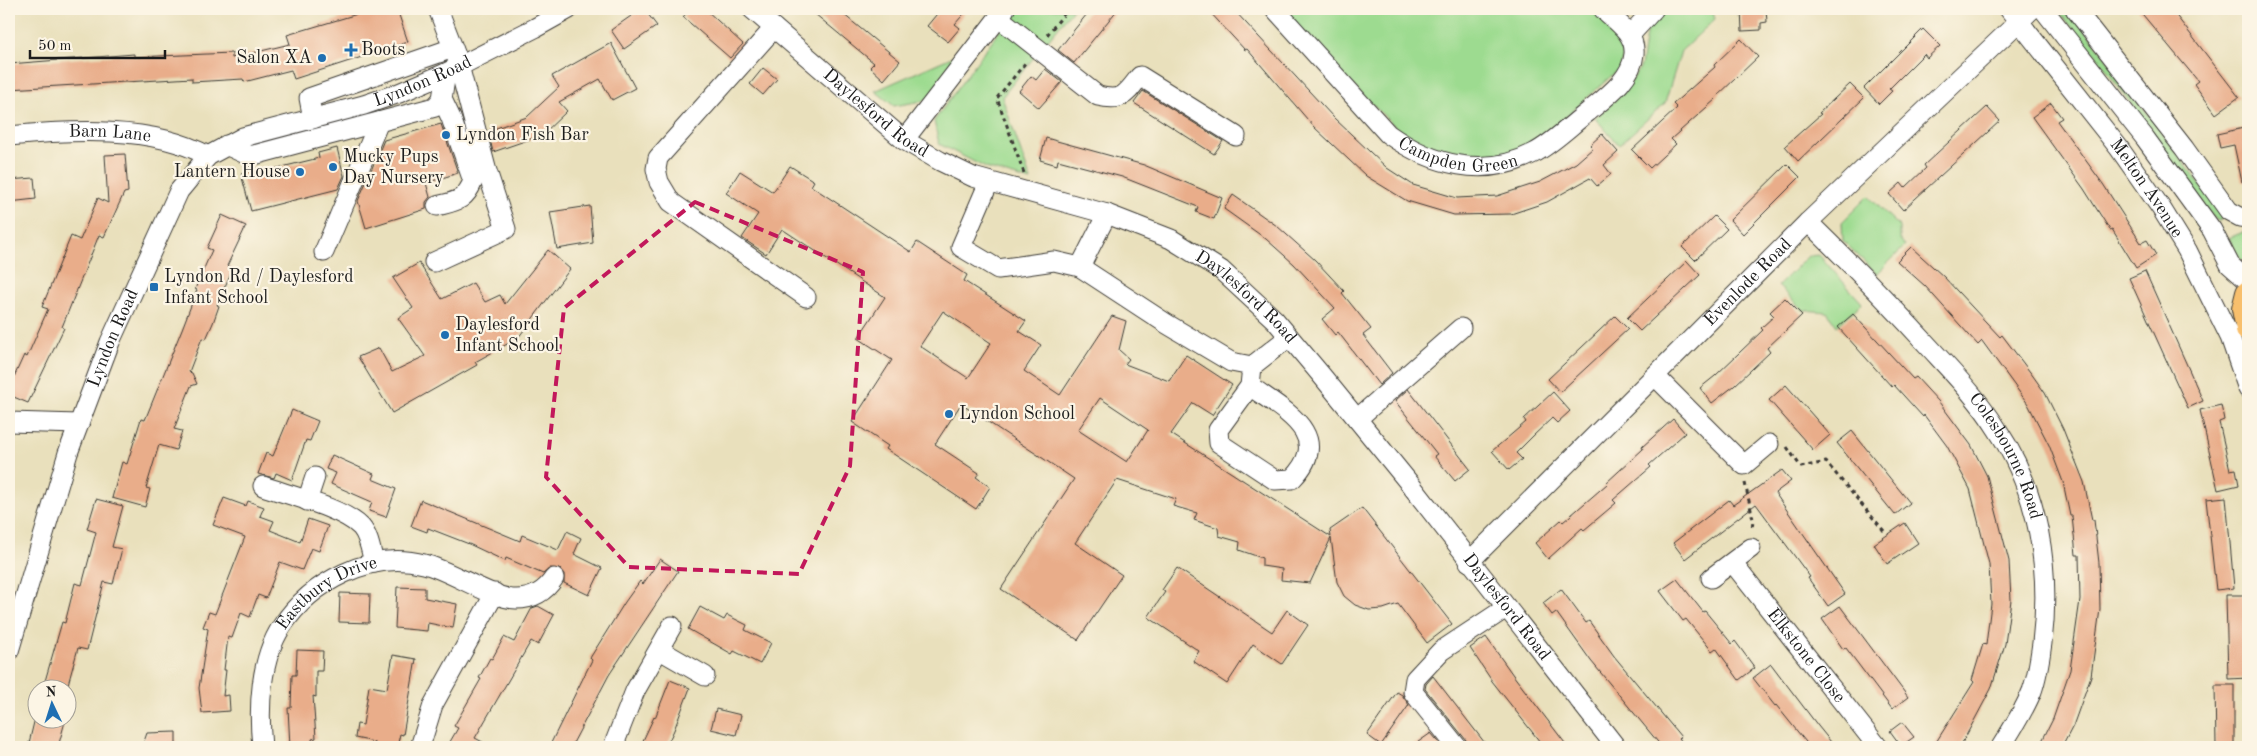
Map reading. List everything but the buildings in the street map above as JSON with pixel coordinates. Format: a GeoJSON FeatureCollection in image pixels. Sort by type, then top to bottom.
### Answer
{"type":"FeatureCollection","features":[{"type":"Feature","properties":{"kind":"main road"},"geometry":{"type":"LineString","coordinates":[[2248,293],[2244,309],[2248,329]]}},
{"type":"Feature","properties":{"kind":"street"},"geometry":{"type":"LineString","coordinates":[[434,262],[506,229],[453,69],[453,48],[438,9]]}},
{"type":"Feature","properties":{"kind":"street","name":"Lyndon Road"},"geometry":{"type":"LineString","coordinates":[[9,651],[68,453],[110,342],[179,191],[208,156],[243,137],[364,106],[453,69],[569,9]]}},
{"type":"Feature","properties":{"kind":"street","name":"Daylesford Road"},"geometry":{"type":"LineString","coordinates":[[752,9],[904,140],[973,177],[1106,214],[1171,238],[1221,270],[1275,320],[1357,419],[1616,747]]}},
{"type":"Feature","properties":{"kind":"street","name":"Campden Green"},"geometry":{"type":"LineString","coordinates":[[1275,9],[1388,134],[1428,157],[1463,167],[1480,168],[1509,163],[1535,153],[1600,102],[1628,74],[1634,53],[1630,35]]}},
{"type":"Feature","properties":{"kind":"street"},"geometry":{"type":"LineString","coordinates":[[1603,9],[1630,35],[1654,9]]}},
{"type":"Feature","properties":{"kind":"street","name":"Melton Avenue"},"geometry":{"type":"LineString","coordinates":[[2043,9],[2145,138],[2212,230],[2230,265],[2248,281]]}},
{"type":"Feature","properties":{"kind":"street"},"geometry":{"type":"LineString","coordinates":[[2075,9],[2184,148],[2229,210],[2244,218]]}},
{"type":"Feature","properties":{"kind":"street","name":"Melton Avenue"},"geometry":{"type":"LineString","coordinates":[[2020,13],[2162,208],[2187,250],[2230,337],[2248,389]]}},
{"type":"Feature","properties":{"kind":"street","name":"Evenlode Road"},"geometry":{"type":"LineString","coordinates":[[1469,562],[1808,222],[2020,13]]}},
{"type":"Feature","properties":{"kind":"street"},"geometry":{"type":"LineString","coordinates":[[904,140],[1002,14],[1038,47],[1098,96],[1112,99],[1126,95],[1140,76],[1236,136]]}},
{"type":"Feature","properties":{"kind":"street"},"geometry":{"type":"LineString","coordinates":[[774,28],[669,143],[658,158],[656,169],[659,182],[671,202],[806,297]]}},
{"type":"Feature","properties":{"kind":"street"},"geometry":{"type":"LineString","coordinates":[[313,119],[310,98],[453,48]]}},
{"type":"Feature","properties":{"kind":"street"},"geometry":{"type":"LineString","coordinates":[[226,145],[250,156],[435,107],[442,99],[453,69]]}},
{"type":"Feature","properties":{"kind":"street"},"geometry":{"type":"LineString","coordinates":[[437,206],[462,199],[469,193],[473,181],[451,118],[442,99]]}},
{"type":"Feature","properties":{"kind":"street"},"geometry":{"type":"LineString","coordinates":[[324,252],[379,122]]}},
{"type":"Feature","properties":{"kind":"street","name":"Barn Lane"},"geometry":{"type":"LineString","coordinates":[[9,136],[58,133],[134,133],[194,148],[208,156]]}},
{"type":"Feature","properties":{"kind":"street"},"geometry":{"type":"LineString","coordinates":[[989,182],[961,247],[998,269],[1054,261],[1080,267],[1167,324],[1231,362],[1252,366]]}},
{"type":"Feature","properties":{"kind":"street"},"geometry":{"type":"LineString","coordinates":[[1080,267],[1106,214]]}},
{"type":"Feature","properties":{"kind":"street"},"geometry":{"type":"LineString","coordinates":[[2212,230],[2244,218]]}},
{"type":"Feature","properties":{"kind":"street","name":"Colesbourne Road"},"geometry":{"type":"LineString","coordinates":[[1808,222],[1877,290],[1966,388],[1998,429],[2021,475],[2035,513],[2046,580],[2046,612],[2040,653],[2032,690],[2014,726],[2000,747]]}},
{"type":"Feature","properties":{"kind":"street"},"geometry":{"type":"LineString","coordinates":[[1357,419],[1461,328]]}},
{"type":"Feature","properties":{"kind":"street"},"geometry":{"type":"LineString","coordinates":[[1250,386],[1301,425],[1310,443],[1305,466],[1292,479],[1275,480],[1218,443],[1218,430],[1250,386],[1252,366],[1289,337]]}},
{"type":"Feature","properties":{"kind":"street"},"geometry":{"type":"LineString","coordinates":[[1655,376],[1744,465],[1769,444]]}},
{"type":"Feature","properties":{"kind":"street"},"geometry":{"type":"LineString","coordinates":[[9,422],[79,424]]}},
{"type":"Feature","properties":{"kind":"street"},"geometry":{"type":"LineString","coordinates":[[307,501],[315,477]]}},
{"type":"Feature","properties":{"kind":"street"},"geometry":{"type":"LineString","coordinates":[[263,486],[335,510],[361,526],[370,543],[374,563]]}},
{"type":"Feature","properties":{"kind":"street"},"geometry":{"type":"LineString","coordinates":[[1710,578],[1751,548]]}},
{"type":"Feature","properties":{"kind":"street","name":"Eastbury Drive"},"geometry":{"type":"LineString","coordinates":[[262,747],[260,730],[263,677],[270,651],[282,626],[310,596],[329,582],[352,569],[374,563],[424,564],[495,593],[515,599],[542,593],[554,578]]}},
{"type":"Feature","properties":{"kind":"street","name":"Elkstone Close"},"geometry":{"type":"LineString","coordinates":[[1733,563],[1878,747]]}},
{"type":"Feature","properties":{"kind":"street"},"geometry":{"type":"LineString","coordinates":[[420,747],[433,706],[495,593]]}},
{"type":"Feature","properties":{"kind":"street"},"geometry":{"type":"LineString","coordinates":[[1457,747],[1413,692],[1415,678],[1441,651],[1506,608]]}},
{"type":"Feature","properties":{"kind":"street"},"geometry":{"type":"LineString","coordinates":[[613,747],[636,691],[672,626]]}},
{"type":"Feature","properties":{"kind":"street"},"geometry":{"type":"LineString","coordinates":[[660,650],[705,676]]}},
{"type":"Feature","properties":{"kind":"path"},"geometry":{"type":"LineString","coordinates":[[1032,194],[997,98],[1068,9]]}},
{"type":"Feature","properties":{"kind":"path"},"geometry":{"type":"LineString","coordinates":[[1769,444],[1779,437],[1802,467],[1826,462],[1884,531]]}},
{"type":"Feature","properties":{"kind":"path"},"geometry":{"type":"LineString","coordinates":[[1744,465],[1746,491],[1753,518],[1751,548]]}},
{"type":"Feature","properties":{"kind":"highlighted area"},"geometry":{"type":"Polygon","coordinates":[[[695,202],[863,272],[850,466],[799,574],[629,567],[546,477],[564,308],[695,202]]]}},
{"type":"Feature","properties":{"kind":"green space"},"geometry":{"type":"Polygon","coordinates":[[[1015,9],[1073,9],[1002,97],[1031,181],[986,168],[939,144],[934,121],[1015,9]]]}},
{"type":"Feature","properties":{"kind":"green space"},"geometry":{"type":"Polygon","coordinates":[[[1281,9],[1592,9],[1620,35],[1623,56],[1619,69],[1536,144],[1499,159],[1451,160],[1413,144],[1343,76],[1281,9]]]}},
{"type":"Feature","properties":{"kind":"green space"},"geometry":{"type":"Polygon","coordinates":[[[1665,9],[1712,9],[1715,19],[1681,51],[1665,103],[1619,145],[1595,118],[1626,90],[1641,66],[1647,28],[1665,9]]]}},
{"type":"Feature","properties":{"kind":"green space"},"geometry":{"type":"Polygon","coordinates":[[[2056,9],[2070,9],[2222,214],[2221,220],[2215,220],[2092,50],[2056,9]]]}},
{"type":"Feature","properties":{"kind":"green space"},"geometry":{"type":"Polygon","coordinates":[[[965,51],[928,100],[894,106],[875,91],[965,51]]]}},
{"type":"Feature","properties":{"kind":"green space"},"geometry":{"type":"Polygon","coordinates":[[[1868,196],[1900,227],[1900,239],[1905,246],[1877,274],[1843,241],[1842,222],[1868,196]]]}},
{"type":"Feature","properties":{"kind":"green space"},"geometry":{"type":"Polygon","coordinates":[[[2248,230],[2248,262],[2240,259],[2229,238],[2248,230]]]}},
{"type":"Feature","properties":{"kind":"green space"},"geometry":{"type":"Polygon","coordinates":[[[1819,255],[1862,303],[1837,326],[1827,312],[1803,310],[1778,286],[1808,256],[1819,255]]]}},
{"type":"Feature","properties":{"kind":"place","name":"Boots"},"geometry":{"type":"Point","coordinates":[351,50]}},
{"type":"Feature","properties":{"kind":"place","name":"Salon XA"},"geometry":{"type":"Point","coordinates":[322,58]}},
{"type":"Feature","properties":{"kind":"place","name":"Lyndon Fish Bar"},"geometry":{"type":"Point","coordinates":[446,135]}},
{"type":"Feature","properties":{"kind":"place","name":"Mucky Pups Day Nursery"},"geometry":{"type":"Point","coordinates":[333,167]}},
{"type":"Feature","properties":{"kind":"place","name":"Lantern House"},"geometry":{"type":"Point","coordinates":[300,172]}},
{"type":"Feature","properties":{"kind":"place","name":"Lyndon Rd / Daylesford Infant School"},"geometry":{"type":"Point","coordinates":[154,287]}},
{"type":"Feature","properties":{"kind":"place","name":"Daylesford Infant School"},"geometry":{"type":"Point","coordinates":[445,335]}},
{"type":"Feature","properties":{"kind":"place","name":"Lyndon School"},"geometry":{"type":"Point","coordinates":[949,414]}}]}
